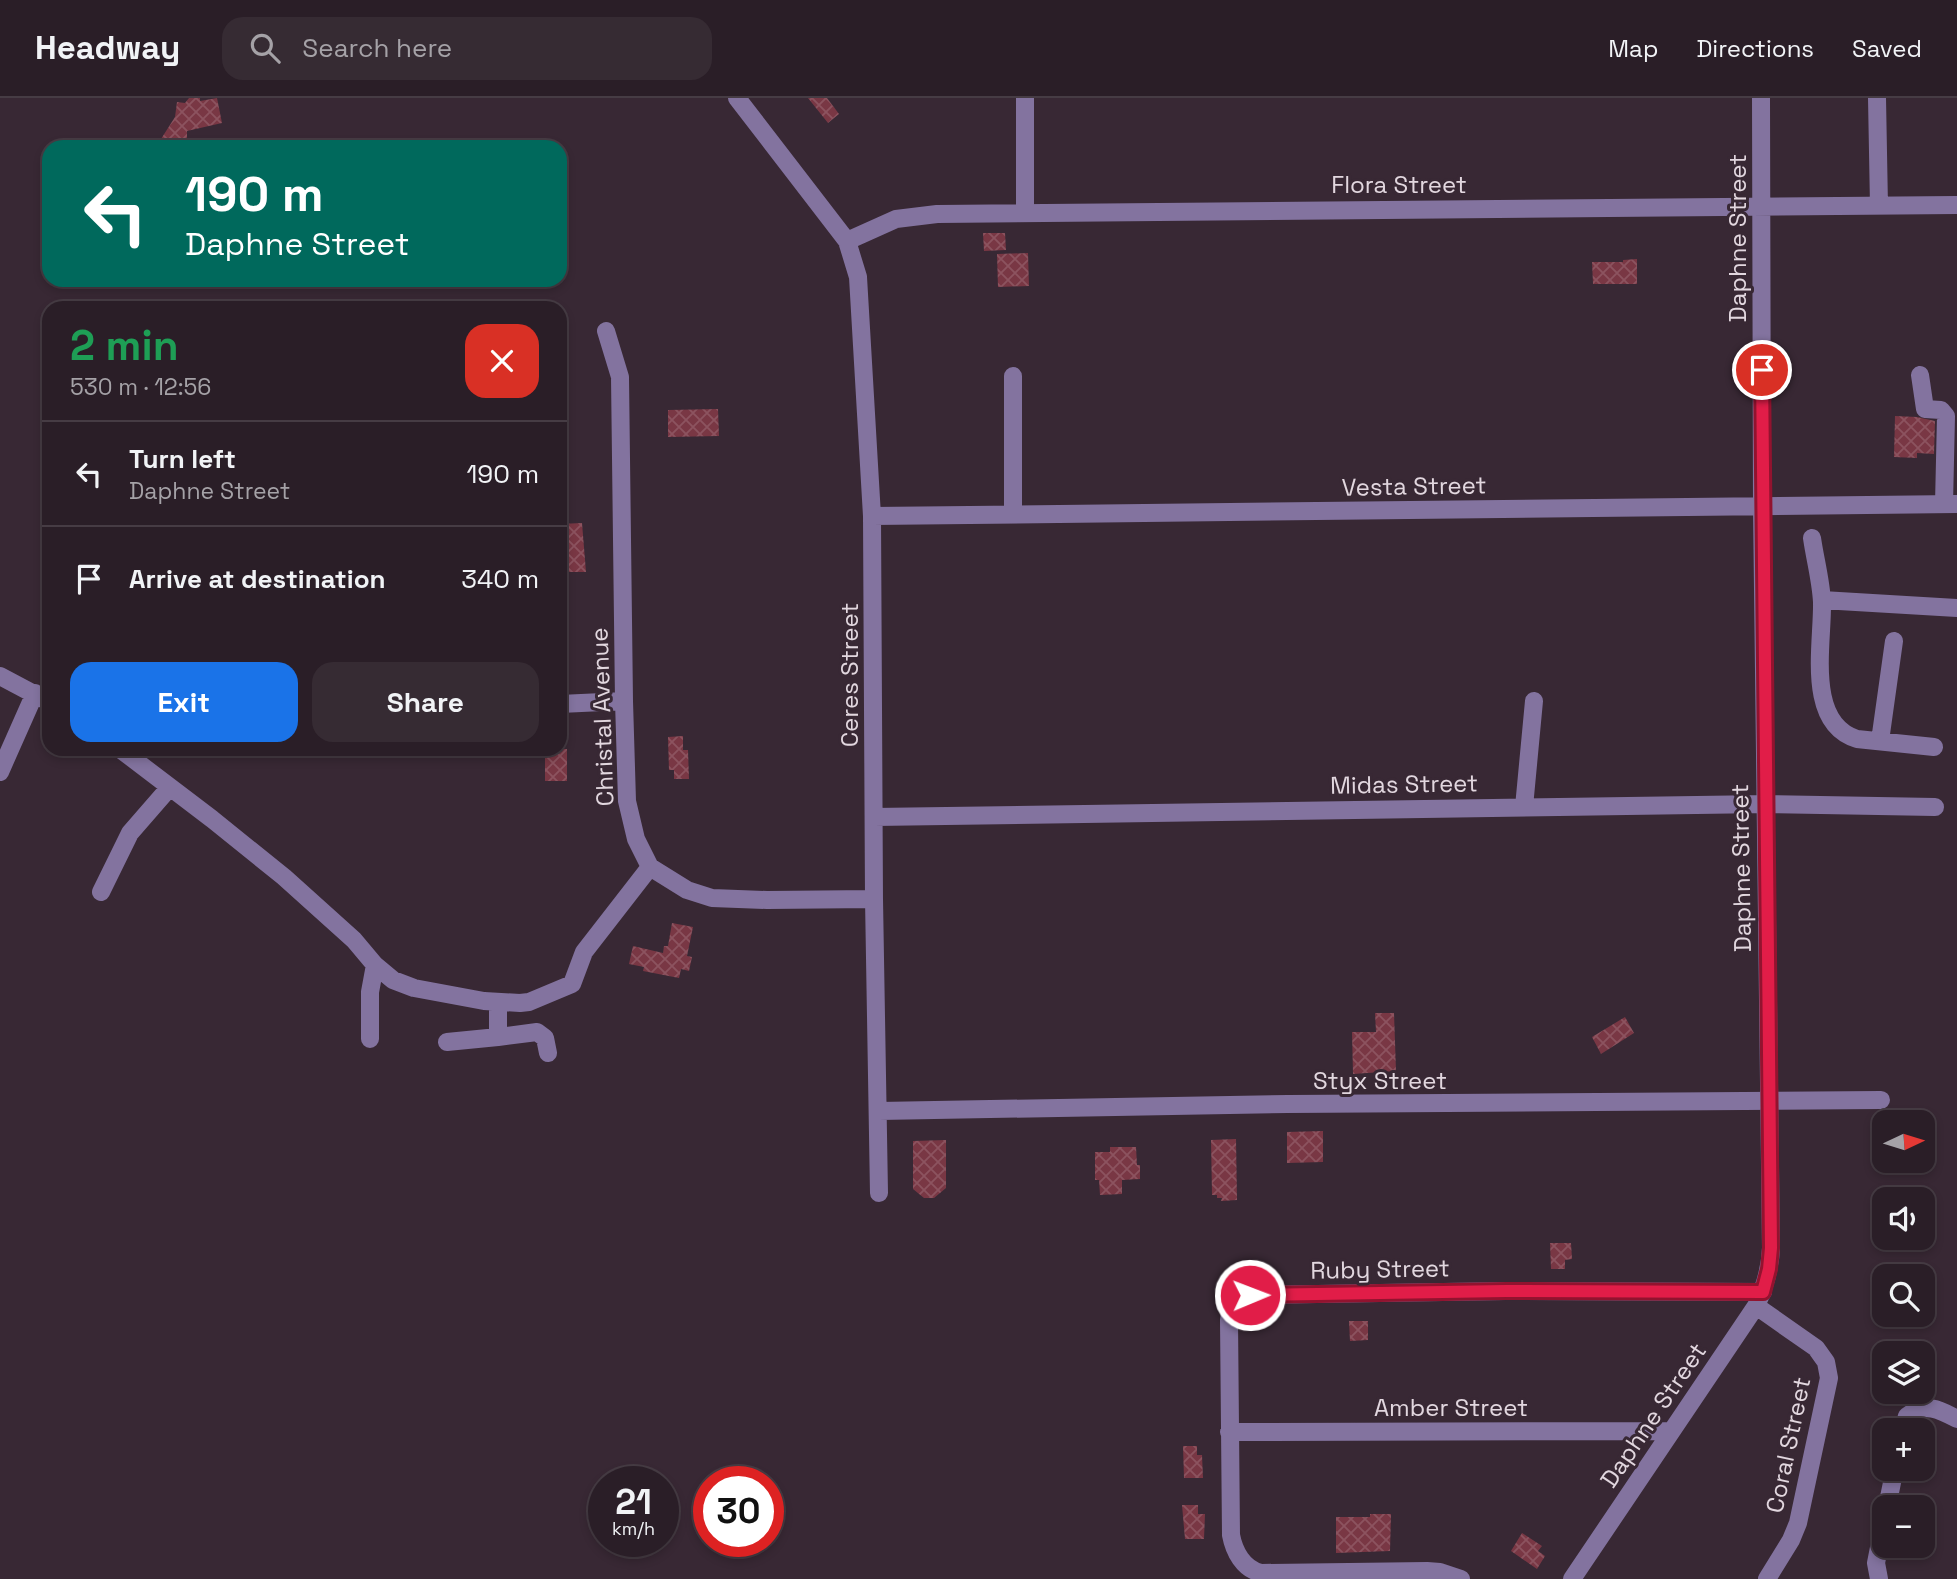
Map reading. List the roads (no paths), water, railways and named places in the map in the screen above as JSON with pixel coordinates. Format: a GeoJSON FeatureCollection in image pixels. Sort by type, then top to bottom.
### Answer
{"type":"FeatureCollection","features":[{"type":"Feature","properties":{"kind":"street"},"geometry":{"type":"LineString","coordinates":[[737,98],[847,241]]}},
{"type":"Feature","properties":{"kind":"street"},"geometry":{"type":"LineString","coordinates":[[1025,98],[1026,212]]}},
{"type":"Feature","properties":{"kind":"street","name":"Daphne Street"},"geometry":{"type":"LineString","coordinates":[[1572,1579],[1759,1299],[1769,1269],[1771,1248],[1762,507],[1761,98]]}},
{"type":"Feature","properties":{"kind":"street"},"geometry":{"type":"LineString","coordinates":[[1877,98],[1879,206]]}},
{"type":"Feature","properties":{"kind":"street","name":"Flora Street"},"geometry":{"type":"LineString","coordinates":[[847,241],[875,227],[914,215],[1957,205]]}},
{"type":"Feature","properties":{"kind":"street","name":"Ceres Street"},"geometry":{"type":"LineString","coordinates":[[847,241],[858,277],[863,325],[872,516],[879,1193]]}},
{"type":"Feature","properties":{"kind":"street","name":"Christal Avenue"},"geometry":{"type":"LineString","coordinates":[[606,331],[620,377],[624,701],[630,819],[636,839],[650,867]]}},
{"type":"Feature","properties":{"kind":"street"},"geometry":{"type":"LineString","coordinates":[[1920,375],[1924,407],[1927,410],[1944,412],[1947,416],[1951,504]]}},
{"type":"Feature","properties":{"kind":"street"},"geometry":{"type":"LineString","coordinates":[[1013,376],[1013,514]]}},
{"type":"Feature","properties":{"kind":"street","name":"Vesta Street"},"geometry":{"type":"LineString","coordinates":[[872,516],[1951,504]]}},
{"type":"Feature","properties":{"kind":"street"},"geometry":{"type":"LineString","coordinates":[[1812,538],[1822,600],[1822,691],[1828,713],[1836,728],[1845,735],[1934,747]]}},
{"type":"Feature","properties":{"kind":"street"},"geometry":{"type":"LineString","coordinates":[[1822,600],[1957,608]]}},
{"type":"Feature","properties":{"kind":"street"},"geometry":{"type":"LineString","coordinates":[[1880,741],[1894,641]]}},
{"type":"Feature","properties":{"kind":"street"},"geometry":{"type":"LineString","coordinates":[[0,676],[42,698],[0,772]]}},
{"type":"Feature","properties":{"kind":"street"},"geometry":{"type":"LineString","coordinates":[[567,704],[624,701]]}},
{"type":"Feature","properties":{"kind":"street"},"geometry":{"type":"LineString","coordinates":[[1524,807],[1534,701]]}},
{"type":"Feature","properties":{"kind":"street"},"geometry":{"type":"LineString","coordinates":[[129,756],[284,877],[354,940],[375,965],[393,979],[414,988],[498,1002],[529,1002],[572,984],[584,952],[650,867],[687,890],[712,898],[874,899]]}},
{"type":"Feature","properties":{"kind":"street"},"geometry":{"type":"LineString","coordinates":[[102,892],[130,833],[170,787]]}},
{"type":"Feature","properties":{"kind":"street","name":"Midas Street"},"geometry":{"type":"LineString","coordinates":[[874,817],[1765,804],[1935,807]]}},
{"type":"Feature","properties":{"kind":"street"},"geometry":{"type":"LineString","coordinates":[[370,1039],[370,992],[375,965]]}},
{"type":"Feature","properties":{"kind":"street"},"geometry":{"type":"LineString","coordinates":[[498,1002],[498,1037]]}},
{"type":"Feature","properties":{"kind":"street"},"geometry":{"type":"LineString","coordinates":[[447,1042],[537,1032],[545,1038],[548,1054]]}},
{"type":"Feature","properties":{"kind":"street","name":"Styx Street"},"geometry":{"type":"LineString","coordinates":[[878,1111],[1288,1104],[1881,1100]]}},
{"type":"Feature","properties":{"kind":"street","name":"Ruby Street"},"geometry":{"type":"LineString","coordinates":[[1461,1579],[1427,1571],[1253,1571],[1237,1554],[1231,1535],[1229,1432],[1229,1314],[1235,1302],[1250,1295],[1506,1291],[1759,1299]]}},
{"type":"Feature","properties":{"kind":"street","name":"Coral Street"},"geometry":{"type":"LineString","coordinates":[[1759,1299],[1816,1348],[1826,1362],[1829,1378],[1798,1523],[1791,1540],[1767,1579]]}},
{"type":"Feature","properties":{"kind":"street"},"geometry":{"type":"LineString","coordinates":[[1906,1418],[1921,1408],[1938,1408],[1957,1419]]}},
{"type":"Feature","properties":{"kind":"street","name":"Amber Street"},"geometry":{"type":"LineString","coordinates":[[1229,1432],[1672,1431]]}},
{"type":"Feature","properties":{"kind":"street"},"geometry":{"type":"LineString","coordinates":[[1877,1558],[1879,1579]]}}]}
